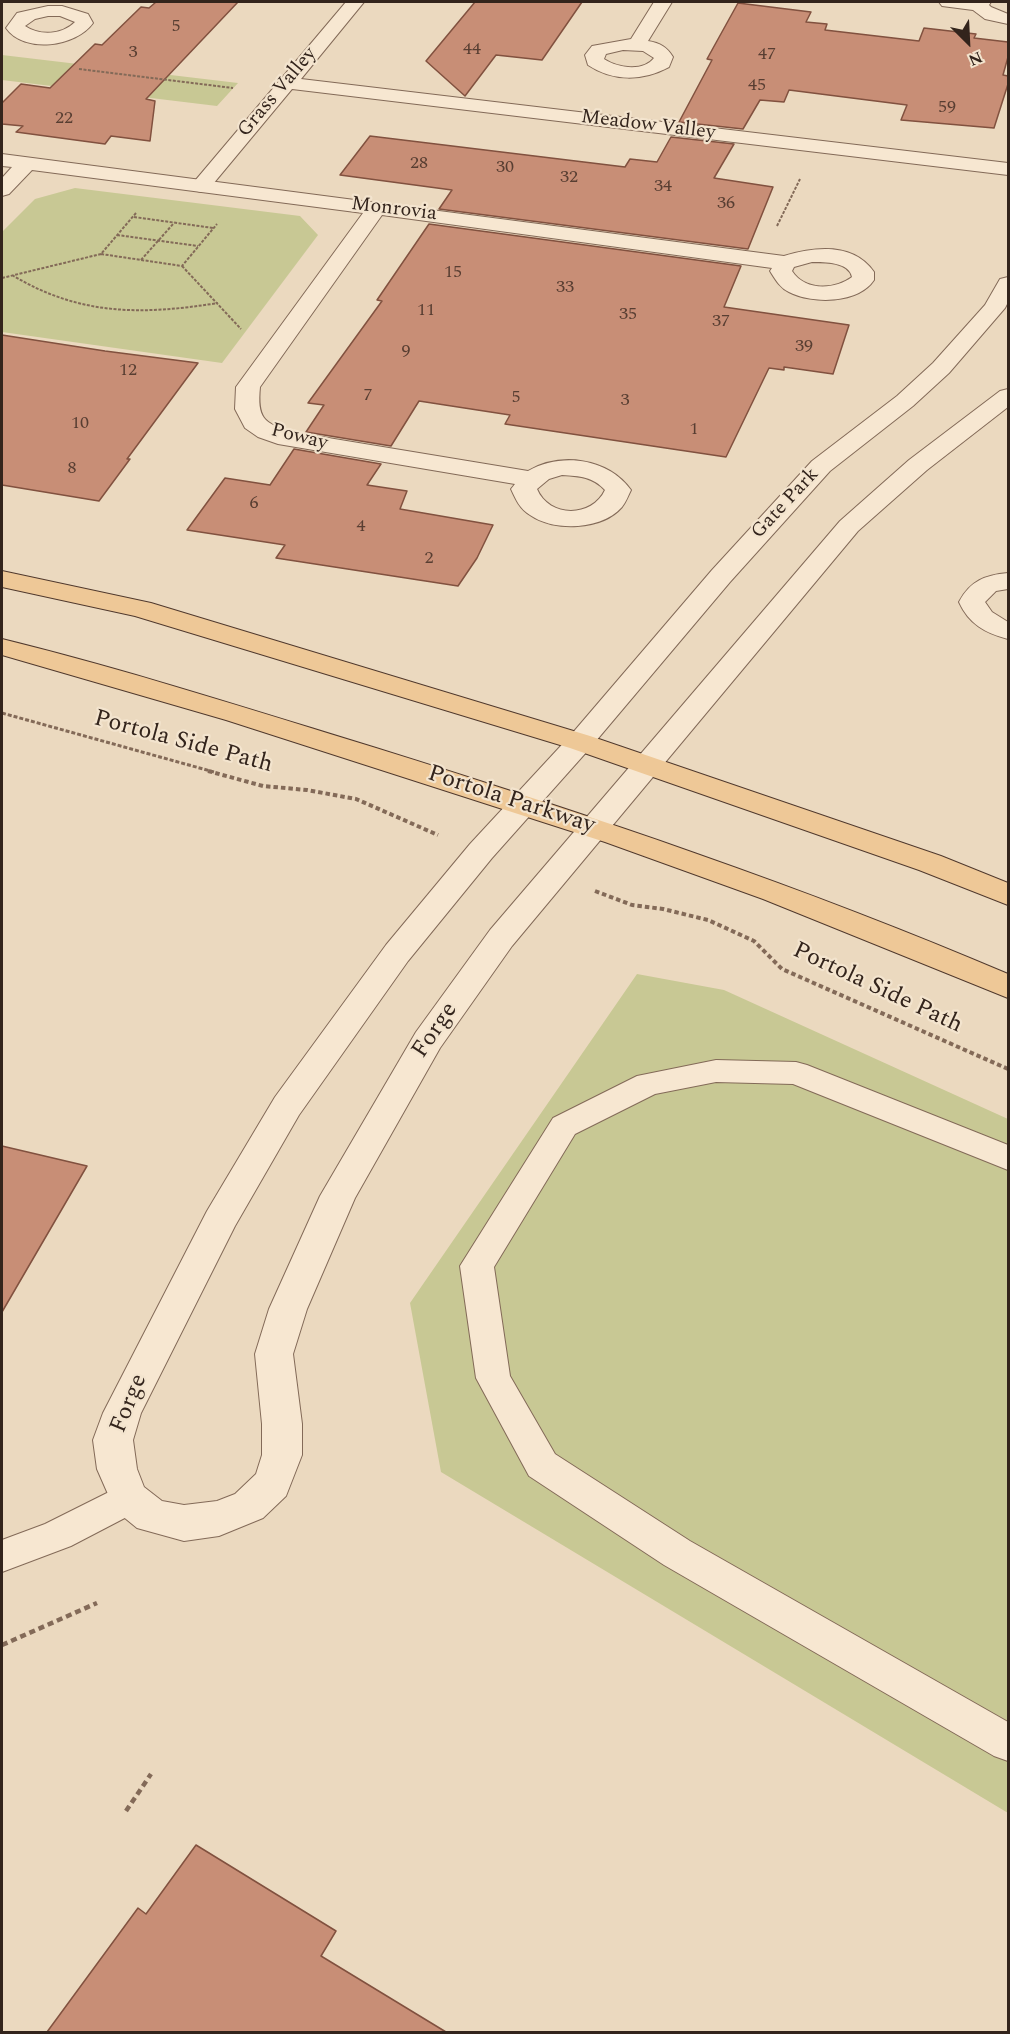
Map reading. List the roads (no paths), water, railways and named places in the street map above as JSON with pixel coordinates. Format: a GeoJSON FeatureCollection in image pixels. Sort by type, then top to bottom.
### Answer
{"type":"FeatureCollection","features":[{"type":"Feature","properties":{"kind":"main road"},"geometry":{"type":"LineString","coordinates":[[2,579],[141,609],[580,742],[930,863],[1008,895]]}},
{"type":"Feature","properties":{"kind":"main road","name":"Portola Parkway"},"geometry":{"type":"LineString","coordinates":[[2,647],[97,671],[526,804],[912,944],[1008,987]]}},
{"type":"Feature","properties":{"kind":"street"},"geometry":{"type":"LineString","coordinates":[[74,13],[91,2]]}},
{"type":"Feature","properties":{"kind":"street","name":"Grass Valley"},"geometry":{"type":"LineString","coordinates":[[201,186],[355,2]]}},
{"type":"Feature","properties":{"kind":"street"},"geometry":{"type":"LineString","coordinates":[[637,44],[663,2]]}},
{"type":"Feature","properties":{"kind":"street"},"geometry":{"type":"LineString","coordinates":[[948,2],[981,3],[982,10],[990,15],[1008,19]]}},
{"type":"Feature","properties":{"kind":"street","name":"Meadow Valley"},"geometry":{"type":"LineString","coordinates":[[282,88],[1008,169]]}},
{"type":"Feature","properties":{"kind":"street","name":"Monrovia"},"geometry":{"type":"LineString","coordinates":[[2,160],[785,263]]}},
{"type":"Feature","properties":{"kind":"street"},"geometry":{"type":"LineString","coordinates":[[2,190],[27,163]]}},
{"type":"Feature","properties":{"kind":"street","name":"Poway"},"geometry":{"type":"LineString","coordinates":[[377,208],[248,387],[245,405],[250,420],[265,431],[287,440],[531,479]]}},
{"type":"Feature","properties":{"kind":"street","name":"Gate Park"},"geometry":{"type":"LineString","coordinates":[[580,742],[721,576],[821,466],[904,401],[941,368],[994,308],[1008,284]]}},
{"type":"Feature","properties":{"kind":"street"},"geometry":{"type":"LineString","coordinates":[[646,766],[849,526],[918,465],[1008,396]]}},
{"type":"Feature","properties":{"kind":"street"},"geometry":{"type":"LineString","coordinates":[[1008,581],[992,582],[978,590],[972,602],[977,614],[991,626],[1008,631]]}},
{"type":"Feature","properties":{"kind":"street","name":"Forge"},"geometry":{"type":"LineString","coordinates":[[580,742],[481,851],[397,953],[287,1106],[220,1221],[122,1413],[113,1440],[117,1469],[129,1498],[151,1516],[184,1523],[219,1518],[249,1506],[272,1484],[282,1455],[282,1424],[274,1354],[288,1309],[338,1196],[428,1040],[501,938],[646,766]]}},
{"type":"Feature","properties":{"kind":"lane"},"geometry":{"type":"LineString","coordinates":[[1008,1158],[796,1073],[716,1071],[648,1084],[564,1126],[477,1266],[493,1378],[542,1465],[676,1553],[1008,1743]]}},
{"type":"Feature","properties":{"kind":"lane"},"geometry":{"type":"LineString","coordinates":[[2,1556],[58,1535],[129,1498]]}}]}
